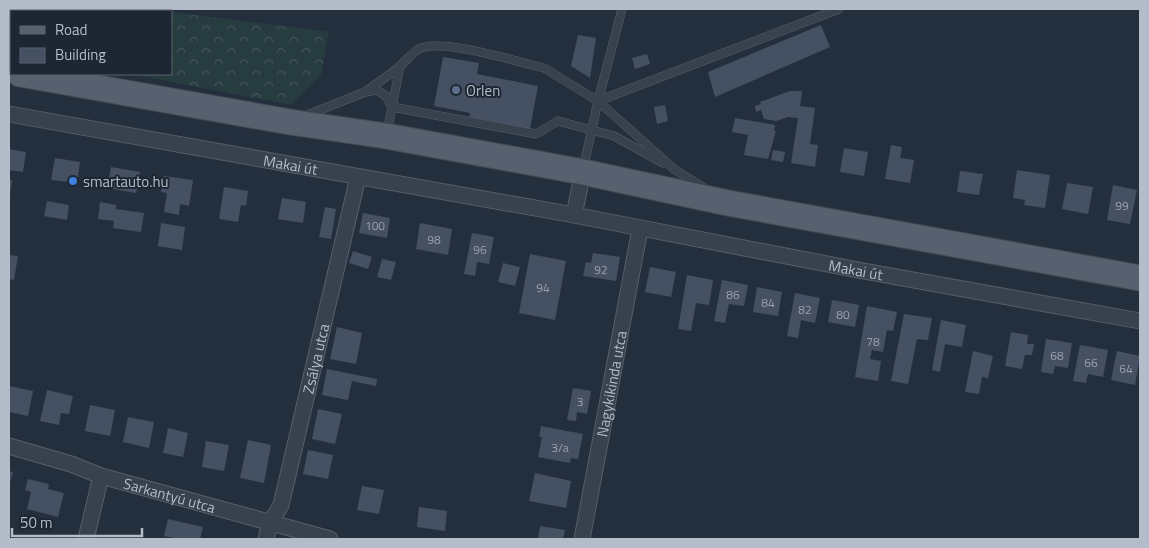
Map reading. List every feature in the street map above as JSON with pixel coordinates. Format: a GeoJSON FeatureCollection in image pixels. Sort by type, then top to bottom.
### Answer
{"type":"FeatureCollection","features":[{"type":"Feature","properties":{"kind":"main road"},"geometry":{"type":"LineString","coordinates":[[26,75],[290,122],[386,136],[583,172],[728,202],[1140,278]]}},
{"type":"Feature","properties":{"kind":"street","name":"Makai út"},"geometry":{"type":"LineString","coordinates":[[9,114],[574,215],[640,229],[1140,321]]}},
{"type":"Feature","properties":{"kind":"street"},"geometry":{"type":"LineString","coordinates":[[574,215],[583,172]]}},
{"type":"Feature","properties":{"kind":"street","name":"Zsálya utca"},"geometry":{"type":"LineString","coordinates":[[266,539],[270,523],[281,504],[358,177]]}},
{"type":"Feature","properties":{"kind":"street","name":"Nagykikinda utca"},"geometry":{"type":"LineString","coordinates":[[582,539],[640,229]]}},
{"type":"Feature","properties":{"kind":"street","name":"Sarkantyú utca"},"geometry":{"type":"LineString","coordinates":[[9,446],[71,464],[101,476],[330,539]]}},
{"type":"Feature","properties":{"kind":"street"},"geometry":{"type":"LineString","coordinates":[[86,539],[101,476]]}},
{"type":"Feature","properties":{"kind":"lane"},"geometry":{"type":"LineString","coordinates":[[583,172],[598,101],[622,9]]}},
{"type":"Feature","properties":{"kind":"lane"},"geometry":{"type":"LineString","coordinates":[[598,101],[839,9]]}},
{"type":"Feature","properties":{"kind":"lane"},"geometry":{"type":"LineString","coordinates":[[365,92],[400,66],[410,55],[421,48],[432,45],[447,46],[544,68],[598,101],[675,170]]}},
{"type":"Feature","properties":{"kind":"lane"},"geometry":{"type":"LineString","coordinates":[[386,136],[400,66]]}},
{"type":"Feature","properties":{"kind":"lane"},"geometry":{"type":"LineString","coordinates":[[290,122],[365,92],[378,90],[386,96],[392,108]]}},
{"type":"Feature","properties":{"kind":"lane"},"geometry":{"type":"LineString","coordinates":[[392,108],[536,134],[558,121],[592,129],[614,136],[728,202]]}},
{"type":"Feature","properties":{"kind":"green space"},"geometry":{"type":"Polygon","coordinates":[[[9,9],[151,10],[10,10],[9,50],[9,9]]]}},
{"type":"Feature","properties":{"kind":"green space"},"geometry":{"type":"Polygon","coordinates":[[[172,12],[329,32],[321,75],[291,105],[136,75],[172,75],[172,12]]]}},
{"type":"Feature","properties":{"kind":"building"},"geometry":{"type":"Polygon","coordinates":[[[821,25],[830,47],[715,97],[708,72],[821,25]]]}},
{"type":"Feature","properties":{"kind":"building"},"geometry":{"type":"Polygon","coordinates":[[[578,35],[596,38],[590,78],[571,66],[578,35]]]}},
{"type":"Feature","properties":{"kind":"building"},"geometry":{"type":"Polygon","coordinates":[[[647,54],[650,64],[635,69],[632,58],[647,54]]]}},
{"type":"Feature","properties":{"kind":"building"},"geometry":{"type":"Polygon","coordinates":[[[443,57],[479,63],[477,74],[538,86],[530,129],[469,117],[470,113],[434,106],[443,57]]]}},
{"type":"Feature","properties":{"kind":"building"},"geometry":{"type":"Polygon","coordinates":[[[790,91],[802,91],[800,106],[815,108],[810,144],[818,145],[815,167],[791,163],[798,118],[788,117],[776,121],[764,119],[761,110],[756,112],[755,106],[761,104],[760,102],[790,91]]]}},
{"type":"Feature","properties":{"kind":"building"},"geometry":{"type":"Polygon","coordinates":[[[665,105],[668,121],[657,124],[654,107],[665,105]]]}},
{"type":"Feature","properties":{"kind":"building"},"geometry":{"type":"Polygon","coordinates":[[[735,118],[775,125],[774,131],[776,131],[768,159],[744,155],[748,135],[732,132],[735,118]]]}},
{"type":"Feature","properties":{"kind":"building"},"geometry":{"type":"Polygon","coordinates":[[[891,145],[902,147],[900,158],[914,160],[910,183],[885,179],[891,145]]]}},
{"type":"Feature","properties":{"kind":"building"},"geometry":{"type":"Polygon","coordinates":[[[844,148],[868,152],[864,176],[840,172],[844,148]]]}},
{"type":"Feature","properties":{"kind":"building"},"geometry":{"type":"Polygon","coordinates":[[[9,149],[26,152],[23,172],[9,170],[9,149]]]}},
{"type":"Feature","properties":{"kind":"building"},"geometry":{"type":"Polygon","coordinates":[[[773,150],[785,152],[783,162],[771,160],[773,150]]]}},
{"type":"Feature","properties":{"kind":"building"},"geometry":{"type":"Polygon","coordinates":[[[55,158],[80,162],[77,183],[51,180],[55,158]]]}},
{"type":"Feature","properties":{"kind":"building"},"geometry":{"type":"Polygon","coordinates":[[[111,167],[140,172],[136,193],[107,188],[111,167]]]}},
{"type":"Feature","properties":{"kind":"building"},"geometry":{"type":"Polygon","coordinates":[[[1017,170],[1050,175],[1045,208],[1024,205],[1025,200],[1013,198],[1017,170]]]}},
{"type":"Feature","properties":{"kind":"building"},"geometry":{"type":"Polygon","coordinates":[[[960,171],[983,174],[979,195],[957,192],[960,171]]]}},
{"type":"Feature","properties":{"kind":"building"},"geometry":{"type":"Polygon","coordinates":[[[164,176],[193,180],[189,206],[180,204],[179,215],[164,212],[167,193],[161,192],[164,176]]]}},
{"type":"Feature","properties":{"kind":"building"},"geometry":{"type":"Polygon","coordinates":[[[9,180],[12,180],[10,195],[9,195],[9,180]]]}},
{"type":"Feature","properties":{"kind":"building"},"geometry":{"type":"Polygon","coordinates":[[[1067,183],[1093,187],[1088,214],[1062,209],[1067,183]]]}},
{"type":"Feature","properties":{"kind":"building"},"geometry":{"type":"Polygon","coordinates":[[[1113,185],[1137,190],[1130,224],[1107,220],[1113,185]]]}},
{"type":"Feature","properties":{"kind":"building"},"geometry":{"type":"Polygon","coordinates":[[[224,187],[248,191],[246,206],[241,205],[238,222],[219,219],[224,187]]]}},
{"type":"Feature","properties":{"kind":"building"},"geometry":{"type":"Polygon","coordinates":[[[282,198],[306,202],[303,223],[278,219],[282,198]]]}},
{"type":"Feature","properties":{"kind":"building"},"geometry":{"type":"Polygon","coordinates":[[[47,201],[69,205],[67,220],[44,216],[47,201]]]}},
{"type":"Feature","properties":{"kind":"building"},"geometry":{"type":"Polygon","coordinates":[[[100,202],[116,205],[116,209],[144,213],[141,232],[113,228],[114,221],[98,219],[100,202]]]}},
{"type":"Feature","properties":{"kind":"building"},"geometry":{"type":"Polygon","coordinates":[[[325,207],[336,209],[331,239],[319,237],[325,207]]]}},
{"type":"Feature","properties":{"kind":"building"},"geometry":{"type":"Polygon","coordinates":[[[363,213],[390,218],[387,238],[359,233],[363,213]]]}},
{"type":"Feature","properties":{"kind":"building"},"geometry":{"type":"Polygon","coordinates":[[[161,223],[185,227],[182,250],[158,246],[161,223]]]}},
{"type":"Feature","properties":{"kind":"building"},"geometry":{"type":"Polygon","coordinates":[[[420,223],[452,229],[448,255],[416,249],[420,223]]]}},
{"type":"Feature","properties":{"kind":"building"},"geometry":{"type":"Polygon","coordinates":[[[472,233],[494,237],[489,264],[477,262],[475,276],[464,274],[472,233]]]}},
{"type":"Feature","properties":{"kind":"building"},"geometry":{"type":"Polygon","coordinates":[[[353,251],[372,257],[368,269],[349,263],[353,251]]]}},
{"type":"Feature","properties":{"kind":"building"},"geometry":{"type":"Polygon","coordinates":[[[593,253],[620,257],[616,281],[583,276],[586,262],[591,263],[593,253]]]}},
{"type":"Feature","properties":{"kind":"building"},"geometry":{"type":"Polygon","coordinates":[[[530,254],[566,261],[555,320],[519,313],[530,254]]]}},
{"type":"Feature","properties":{"kind":"building"},"geometry":{"type":"Polygon","coordinates":[[[9,255],[18,256],[14,280],[9,279],[9,255]]]}},
{"type":"Feature","properties":{"kind":"building"},"geometry":{"type":"Polygon","coordinates":[[[382,259],[396,262],[391,280],[377,277],[382,259]]]}},
{"type":"Feature","properties":{"kind":"building"},"geometry":{"type":"Polygon","coordinates":[[[503,263],[520,267],[515,286],[498,282],[503,263]]]}},
{"type":"Feature","properties":{"kind":"building"},"geometry":{"type":"Polygon","coordinates":[[[650,267],[676,272],[671,297],[645,292],[650,267]]]}},
{"type":"Feature","properties":{"kind":"building"},"geometry":{"type":"Polygon","coordinates":[[[687,275],[713,280],[709,305],[696,303],[691,331],[678,329],[687,275]]]}},
{"type":"Feature","properties":{"kind":"building"},"geometry":{"type":"Polygon","coordinates":[[[722,280],[748,285],[744,306],[729,304],[725,323],[714,321],[722,280]]]}},
{"type":"Feature","properties":{"kind":"building"},"geometry":{"type":"Polygon","coordinates":[[[757,287],[782,292],[778,316],[753,312],[757,287]]]}},
{"type":"Feature","properties":{"kind":"building"},"geometry":{"type":"Polygon","coordinates":[[[795,293],[820,298],[815,323],[801,320],[798,338],[787,336],[795,293]]]}},
{"type":"Feature","properties":{"kind":"building"},"geometry":{"type":"Polygon","coordinates":[[[832,300],[859,305],[855,327],[828,322],[832,300]]]}},
{"type":"Feature","properties":{"kind":"building"},"geometry":{"type":"Polygon","coordinates":[[[867,306],[897,312],[893,331],[887,330],[883,352],[872,350],[870,359],[881,361],[878,381],[855,377],[867,306]]]}},
{"type":"Feature","properties":{"kind":"building"},"geometry":{"type":"Polygon","coordinates":[[[904,314],[932,318],[928,340],[917,339],[908,384],[891,381],[904,314]]]}},
{"type":"Feature","properties":{"kind":"building"},"geometry":{"type":"Polygon","coordinates":[[[941,320],[966,325],[962,347],[945,344],[940,372],[932,370],[941,320]]]}},
{"type":"Feature","properties":{"kind":"building"},"geometry":{"type":"Polygon","coordinates":[[[337,327],[362,333],[356,364],[330,359],[337,327]]]}},
{"type":"Feature","properties":{"kind":"building"},"geometry":{"type":"Polygon","coordinates":[[[1011,332],[1028,335],[1027,344],[1034,344],[1032,355],[1025,355],[1022,369],[1005,366],[1011,332]]]}},
{"type":"Feature","properties":{"kind":"building"},"geometry":{"type":"Polygon","coordinates":[[[1046,339],[1072,343],[1068,368],[1055,366],[1053,374],[1041,372],[1046,339]]]}},
{"type":"Feature","properties":{"kind":"building"},"geometry":{"type":"Polygon","coordinates":[[[1080,345],[1108,350],[1103,377],[1088,374],[1086,383],[1073,381],[1080,345]]]}},
{"type":"Feature","properties":{"kind":"building"},"geometry":{"type":"Polygon","coordinates":[[[973,351],[993,356],[988,378],[982,377],[979,394],[965,392],[973,351]]]}},
{"type":"Feature","properties":{"kind":"building"},"geometry":{"type":"Polygon","coordinates":[[[1117,351],[1140,356],[1135,385],[1111,380],[1117,351]]]}},
{"type":"Feature","properties":{"kind":"building"},"geometry":{"type":"Polygon","coordinates":[[[327,369],[377,379],[376,386],[352,381],[348,400],[322,395],[327,369]]]}},
{"type":"Feature","properties":{"kind":"building"},"geometry":{"type":"Polygon","coordinates":[[[9,386],[33,391],[28,416],[9,412],[9,386]]]}},
{"type":"Feature","properties":{"kind":"building"},"geometry":{"type":"Polygon","coordinates":[[[573,388],[591,391],[587,414],[577,412],[576,421],[567,420],[573,388]]]}},
{"type":"Feature","properties":{"kind":"building"},"geometry":{"type":"Polygon","coordinates":[[[47,390],[73,396],[69,414],[61,413],[59,425],[40,421],[47,390]]]}},
{"type":"Feature","properties":{"kind":"building"},"geometry":{"type":"Polygon","coordinates":[[[90,405],[115,410],[110,436],[85,431],[90,405]]]}},
{"type":"Feature","properties":{"kind":"building"},"geometry":{"type":"Polygon","coordinates":[[[318,409],[342,414],[335,444],[312,439],[318,409]]]}},
{"type":"Feature","properties":{"kind":"building"},"geometry":{"type":"Polygon","coordinates":[[[128,417],[154,422],[149,448],[123,442],[128,417]]]}},
{"type":"Feature","properties":{"kind":"building"},"geometry":{"type":"Polygon","coordinates":[[[541,426],[583,434],[578,459],[571,458],[570,463],[538,457],[542,437],[539,437],[541,426]]]}},
{"type":"Feature","properties":{"kind":"building"},"geometry":{"type":"Polygon","coordinates":[[[168,428],[188,433],[183,457],[163,453],[168,428]]]}},
{"type":"Feature","properties":{"kind":"building"},"geometry":{"type":"Polygon","coordinates":[[[248,440],[271,445],[264,483],[240,478],[248,440]]]}},
{"type":"Feature","properties":{"kind":"building"},"geometry":{"type":"Polygon","coordinates":[[[206,441],[229,445],[224,471],[202,467],[206,441]]]}},
{"type":"Feature","properties":{"kind":"building"},"geometry":{"type":"Polygon","coordinates":[[[308,450],[333,455],[328,479],[303,474],[308,450]]]}},
{"type":"Feature","properties":{"kind":"building"},"geometry":{"type":"Polygon","coordinates":[[[9,471],[13,472],[9,486],[9,471]]]}},
{"type":"Feature","properties":{"kind":"building"},"geometry":{"type":"Polygon","coordinates":[[[535,473],[571,481],[566,508],[529,501],[535,473]]]}},
{"type":"Feature","properties":{"kind":"building"},"geometry":{"type":"Polygon","coordinates":[[[28,479],[49,484],[48,489],[64,493],[58,517],[27,509],[31,492],[25,490],[28,479]]]}},
{"type":"Feature","properties":{"kind":"building"},"geometry":{"type":"Polygon","coordinates":[[[362,486],[384,490],[379,514],[357,510],[362,486]]]}},
{"type":"Feature","properties":{"kind":"building"},"geometry":{"type":"Polygon","coordinates":[[[419,507],[447,511],[445,531],[417,527],[419,507]]]}},
{"type":"Feature","properties":{"kind":"building"},"geometry":{"type":"Polygon","coordinates":[[[168,519],[203,527],[200,539],[178,539],[164,536],[168,519]]]}},
{"type":"Feature","properties":{"kind":"building"},"geometry":{"type":"Polygon","coordinates":[[[540,526],[565,530],[563,539],[538,539],[540,526]]]}},
{"type":"Feature","properties":{"kind":"place","name":"Orlen"},"geometry":{"type":"Point","coordinates":[456,90]}},
{"type":"Feature","properties":{"kind":"place","name":"smartauto.hu"},"geometry":{"type":"Point","coordinates":[73,181]}}]}
